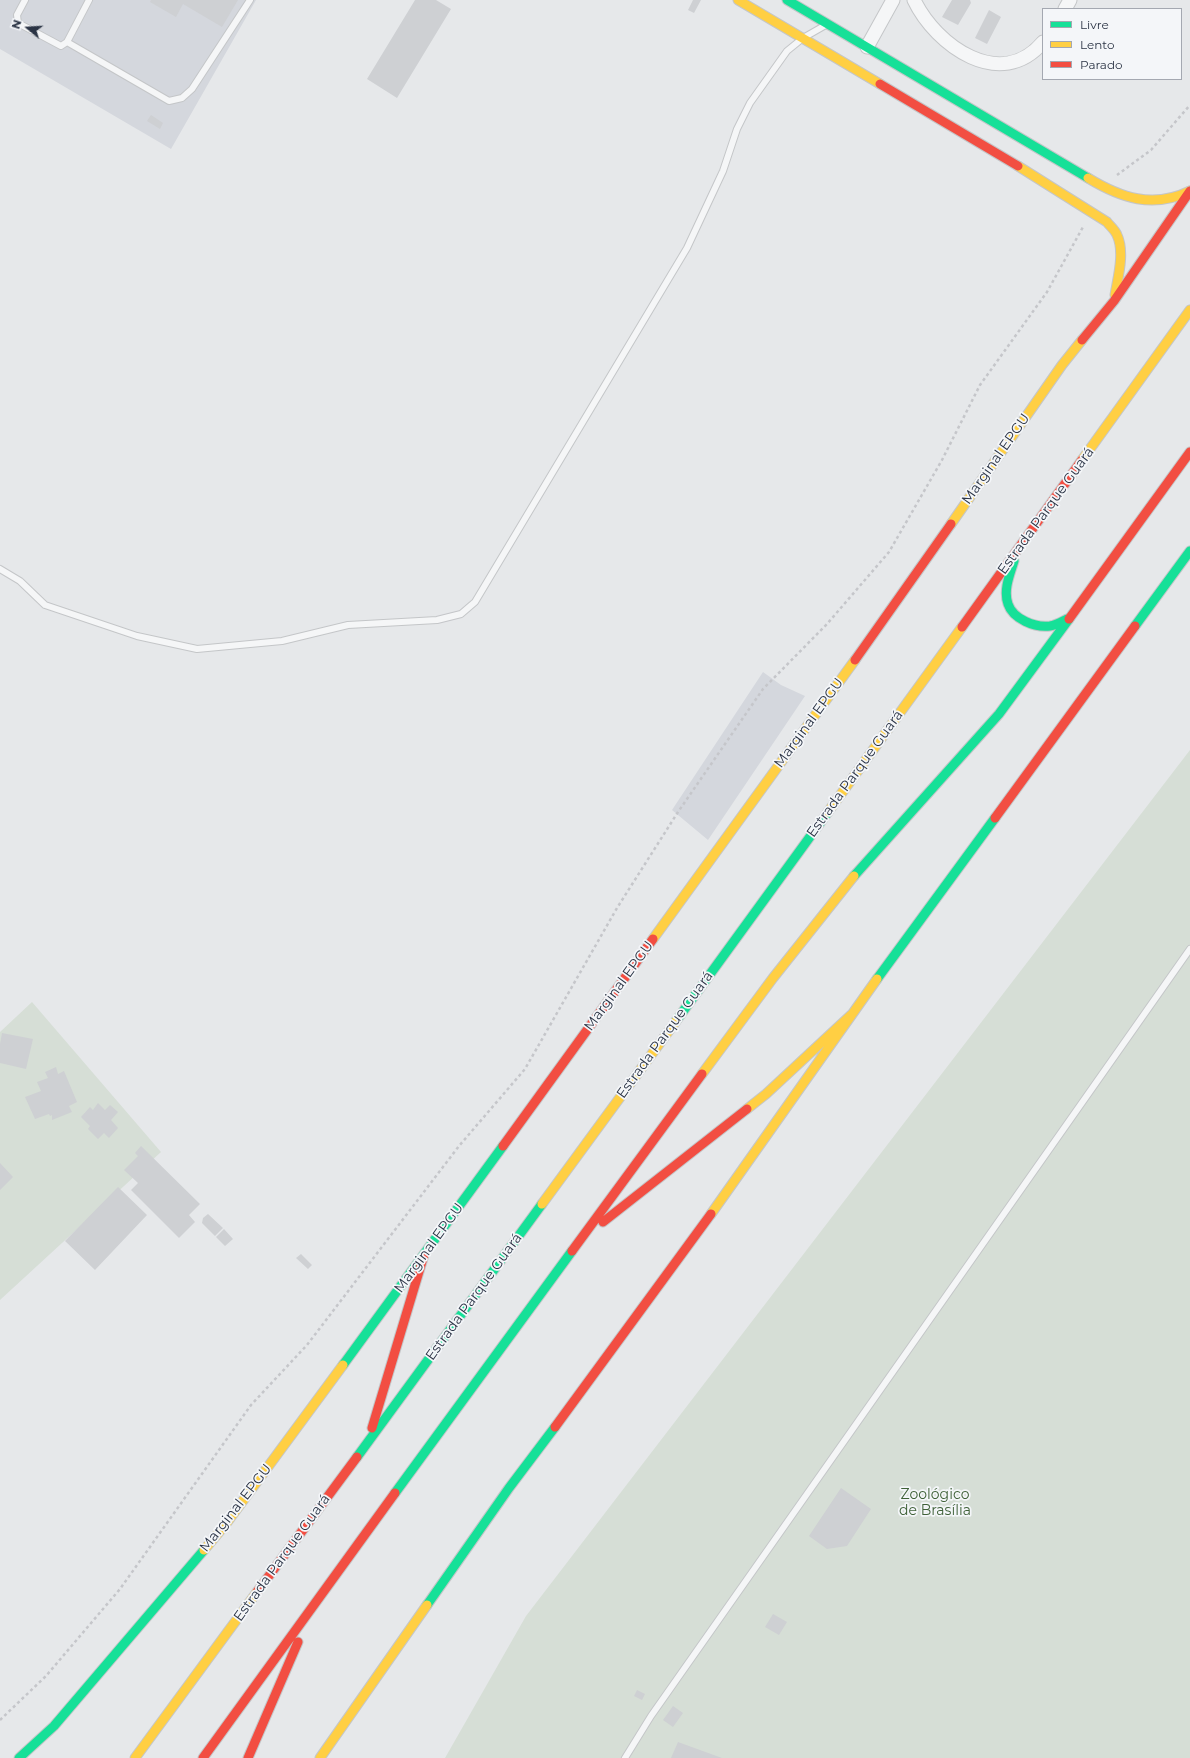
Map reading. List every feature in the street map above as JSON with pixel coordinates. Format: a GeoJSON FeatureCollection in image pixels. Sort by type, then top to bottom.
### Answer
{"type":"FeatureCollection","features":[{"type":"Feature","properties":{"kind":"main road"},"geometry":{"type":"LineString","coordinates":[[738,0],[983,144],[1107,222],[1116,234],[1120,268],[1114,301]]}},
{"type":"Feature","properties":{"kind":"main road"},"geometry":{"type":"LineString","coordinates":[[787,0],[1105,188],[1132,198],[1156,202],[1177,198],[1190,191]]}},
{"type":"Feature","properties":{"kind":"main road","name":"Marginal EPGU"},"geometry":{"type":"LineString","coordinates":[[19,1758],[54,1726],[225,1525],[424,1254],[902,594],[1062,365],[1114,301],[1190,191]]}},
{"type":"Feature","properties":{"kind":"main road","name":"Estrada Parque Guará"},"geometry":{"type":"LineString","coordinates":[[137,1755],[368,1442],[1015,554],[1190,310]]}},
{"type":"Feature","properties":{"kind":"main road"},"geometry":{"type":"LineString","coordinates":[[203,1758],[318,1598],[778,971],[842,890],[998,714],[1190,452]]}},
{"type":"Feature","properties":{"kind":"main road"},"geometry":{"type":"LineString","coordinates":[[320,1758],[509,1488],[686,1250],[851,1015],[1190,551]]}},
{"type":"Feature","properties":{"kind":"main road"},"geometry":{"type":"LineString","coordinates":[[1015,554],[1007,586],[1008,604],[1016,616],[1028,622],[1049,627],[1067,619]]}},
{"type":"Feature","properties":{"kind":"main road"},"geometry":{"type":"LineString","coordinates":[[584,1236],[766,1094],[851,1015]]}},
{"type":"Feature","properties":{"kind":"main road"},"geometry":{"type":"LineString","coordinates":[[368,1442],[424,1254]]}},
{"type":"Feature","properties":{"kind":"main road"},"geometry":{"type":"LineString","coordinates":[[248,1758],[259,1729],[318,1598]]}},
{"type":"Feature","properties":{"kind":"main road"},"geometry":{"type":"LineString","coordinates":[[128,1758],[137,1755]]}},
{"type":"Feature","properties":{"kind":"street"},"geometry":{"type":"LineString","coordinates":[[867,47],[893,0]]}},
{"type":"Feature","properties":{"kind":"street"},"geometry":{"type":"LineString","coordinates":[[914,0],[930,26],[939,35],[950,44],[980,61],[997,65],[1010,62],[1026,56],[1042,43]]}},
{"type":"Feature","properties":{"kind":"lane"},"geometry":{"type":"LineString","coordinates":[[25,0],[17,15],[18,23],[58,46],[67,42],[89,0]]}},
{"type":"Feature","properties":{"kind":"lane"},"geometry":{"type":"LineString","coordinates":[[67,42],[169,101],[182,98],[192,89],[250,0]]}},
{"type":"Feature","properties":{"kind":"lane"},"geometry":{"type":"LineString","coordinates":[[0,569],[20,581],[45,605],[137,636],[197,649],[282,642],[348,625],[437,620],[461,614],[475,602],[687,248],[723,171],[737,129],[750,103],[787,51],[803,38],[827,24]]}},
{"type":"Feature","properties":{"kind":"lane"},"geometry":{"type":"LineString","coordinates":[[625,1758],[651,1716],[1190,949]]}},
{"type":"Feature","properties":{"kind":"path"},"geometry":{"type":"LineString","coordinates":[[1105,188],[1116,175],[1151,150],[1190,105]]}},
{"type":"Feature","properties":{"kind":"path"},"geometry":{"type":"LineString","coordinates":[[0,1720],[46,1676],[120,1589],[251,1405],[307,1346],[459,1146],[525,1069],[617,908],[678,812],[762,689],[827,624],[889,552],[942,460],[980,385],[1047,292],[1091,213]]}},
{"type":"Feature","properties":{"kind":"shaded area"},"geometry":{"type":"Polygon","coordinates":[[[0,0],[256,0],[171,149],[0,49],[0,0]]]}},
{"type":"Feature","properties":{"kind":"shaded area"},"geometry":{"type":"Polygon","coordinates":[[[763,672],[781,685],[805,696],[708,840],[672,810],[763,672]]]}},
{"type":"Feature","properties":{"kind":"green space","name":"Zoológico de Brasília"},"geometry":{"type":"Polygon","coordinates":[[[1190,750],[1190,1758],[445,1758],[526,1616],[1190,750]]]}},
{"type":"Feature","properties":{"kind":"green space"},"geometry":{"type":"Polygon","coordinates":[[[32,1002],[161,1152],[0,1300],[0,1032],[32,1002]]]}},
{"type":"Feature","properties":{"kind":"building"},"geometry":{"type":"Polygon","coordinates":[[[151,0],[238,0],[222,27],[183,4],[176,17],[150,2],[151,0]]]}},
{"type":"Feature","properties":{"kind":"building"},"geometry":{"type":"Polygon","coordinates":[[[415,0],[436,0],[451,9],[397,98],[367,79],[415,0]]]}},
{"type":"Feature","properties":{"kind":"building"},"geometry":{"type":"Polygon","coordinates":[[[693,0],[701,0],[694,13],[688,10],[693,0]]]}},
{"type":"Feature","properties":{"kind":"building"},"geometry":{"type":"Polygon","coordinates":[[[952,0],[970,0],[971,3],[958,25],[942,17],[952,0]]]}},
{"type":"Feature","properties":{"kind":"building"},"geometry":{"type":"Polygon","coordinates":[[[989,10],[1001,17],[987,44],[975,38],[989,10]]]}},
{"type":"Feature","properties":{"kind":"building"},"geometry":{"type":"Polygon","coordinates":[[[151,115],[163,123],[160,129],[147,121],[151,115]]]}},
{"type":"Feature","properties":{"kind":"building"},"geometry":{"type":"Polygon","coordinates":[[[2,1033],[33,1039],[26,1069],[0,1063],[0,1044],[2,1033]]]}},
{"type":"Feature","properties":{"kind":"building"},"geometry":{"type":"Polygon","coordinates":[[[56,1067],[58,1074],[64,1071],[77,1102],[69,1106],[72,1112],[52,1120],[52,1115],[50,1116],[49,1114],[35,1119],[25,1097],[41,1091],[37,1082],[48,1078],[45,1072],[56,1067]]]}},
{"type":"Feature","properties":{"kind":"building"},"geometry":{"type":"Polygon","coordinates":[[[98,1103],[105,1110],[110,1105],[118,1112],[111,1120],[118,1128],[109,1138],[104,1133],[98,1139],[88,1129],[90,1126],[81,1117],[90,1107],[93,1110],[98,1103]]]}},
{"type":"Feature","properties":{"kind":"building"},"geometry":{"type":"Polygon","coordinates":[[[141,1146],[200,1204],[189,1215],[195,1222],[179,1238],[131,1190],[138,1183],[124,1170],[138,1156],[135,1153],[141,1146]]]}},
{"type":"Feature","properties":{"kind":"building"},"geometry":{"type":"Polygon","coordinates":[[[0,1163],[13,1177],[0,1190],[0,1163]]]}},
{"type":"Feature","properties":{"kind":"building"},"geometry":{"type":"Polygon","coordinates":[[[118,1187],[147,1215],[95,1270],[65,1241],[118,1187]]]}},
{"type":"Feature","properties":{"kind":"building"},"geometry":{"type":"Polygon","coordinates":[[[208,1214],[223,1228],[215,1236],[202,1223],[203,1218],[208,1214]]]}},
{"type":"Feature","properties":{"kind":"building"},"geometry":{"type":"Polygon","coordinates":[[[224,1229],[233,1239],[225,1246],[216,1237],[224,1229]]]}},
{"type":"Feature","properties":{"kind":"building"},"geometry":{"type":"Polygon","coordinates":[[[301,1254],[312,1265],[308,1269],[296,1258],[301,1254]]]}},
{"type":"Feature","properties":{"kind":"building"},"geometry":{"type":"Polygon","coordinates":[[[841,1488],[871,1509],[847,1546],[827,1549],[809,1536],[841,1488]]]}},
{"type":"Feature","properties":{"kind":"building"},"geometry":{"type":"Polygon","coordinates":[[[773,1614],[787,1622],[779,1635],[765,1627],[773,1614]]]}},
{"type":"Feature","properties":{"kind":"building"},"geometry":{"type":"Polygon","coordinates":[[[637,1690],[645,1694],[642,1700],[634,1696],[637,1690]]]}},
{"type":"Feature","properties":{"kind":"building"},"geometry":{"type":"Polygon","coordinates":[[[673,1706],[683,1713],[673,1727],[663,1720],[673,1706]]]}},
{"type":"Feature","properties":{"kind":"building"},"geometry":{"type":"Polygon","coordinates":[[[678,1742],[722,1758],[671,1758],[678,1742]]]}},
{"type":"Feature","properties":{"kind":"traffic: fast"},"geometry":{"type":"LineString","coordinates":[[787,0],[1088,178]]}},
{"type":"Feature","properties":{"kind":"traffic: fast"},"geometry":{"type":"LineString","coordinates":[[1135,626],[1190,551]]}},
{"type":"Feature","properties":{"kind":"traffic: fast"},"geometry":{"type":"LineString","coordinates":[[1014,561],[1006,593],[1008,604],[1015,614],[1025,621],[1038,626],[1050,626],[1067,619]]}},
{"type":"Feature","properties":{"kind":"traffic: fast"},"geometry":{"type":"LineString","coordinates":[[854,876],[999,714],[1069,619]]}},
{"type":"Feature","properties":{"kind":"traffic: fast"},"geometry":{"type":"LineString","coordinates":[[676,1021],[828,812]]}},
{"type":"Feature","properties":{"kind":"traffic: fast"},"geometry":{"type":"LineString","coordinates":[[877,979],[995,818]]}},
{"type":"Feature","properties":{"kind":"traffic: fast"},"geometry":{"type":"LineString","coordinates":[[343,1365],[503,1146]]}},
{"type":"Feature","properties":{"kind":"traffic: fast"},"geometry":{"type":"LineString","coordinates":[[357,1457],[542,1204]]}},
{"type":"Feature","properties":{"kind":"traffic: fast"},"geometry":{"type":"LineString","coordinates":[[395,1493],[572,1251]]}},
{"type":"Feature","properties":{"kind":"traffic: fast"},"geometry":{"type":"LineString","coordinates":[[427,1605],[509,1488],[555,1427]]}},
{"type":"Feature","properties":{"kind":"traffic: fast"},"geometry":{"type":"LineString","coordinates":[[19,1758],[54,1726],[204,1550]]}},
{"type":"Feature","properties":{"kind":"traffic: slow"},"geometry":{"type":"LineString","coordinates":[[738,0],[880,84]]}},
{"type":"Feature","properties":{"kind":"traffic: slow"},"geometry":{"type":"LineString","coordinates":[[1018,166],[1107,222],[1115,231],[1119,242],[1121,257],[1115,295]]}},
{"type":"Feature","properties":{"kind":"traffic: slow"},"geometry":{"type":"LineString","coordinates":[[1088,178],[1113,191],[1138,199],[1163,199],[1190,191]]}},
{"type":"Feature","properties":{"kind":"traffic: slow"},"geometry":{"type":"LineString","coordinates":[[1082,460],[1190,310]]}},
{"type":"Feature","properties":{"kind":"traffic: slow"},"geometry":{"type":"LineString","coordinates":[[951,524],[1062,365],[1082,340]]}},
{"type":"Feature","properties":{"kind":"traffic: slow"},"geometry":{"type":"LineString","coordinates":[[828,812],[962,627]]}},
{"type":"Feature","properties":{"kind":"traffic: slow"},"geometry":{"type":"LineString","coordinates":[[653,939],[855,660]]}},
{"type":"Feature","properties":{"kind":"traffic: slow"},"geometry":{"type":"LineString","coordinates":[[702,1074],[773,978],[854,876]]}},
{"type":"Feature","properties":{"kind":"traffic: slow"},"geometry":{"type":"LineString","coordinates":[[711,1214],[877,979]]}},
{"type":"Feature","properties":{"kind":"traffic: slow"},"geometry":{"type":"LineString","coordinates":[[747,1109],[766,1094],[851,1015]]}},
{"type":"Feature","properties":{"kind":"traffic: slow"},"geometry":{"type":"LineString","coordinates":[[542,1204],[676,1021]]}},
{"type":"Feature","properties":{"kind":"traffic: slow"},"geometry":{"type":"LineString","coordinates":[[204,1550],[225,1525],[343,1365]]}},
{"type":"Feature","properties":{"kind":"traffic: slow"},"geometry":{"type":"LineString","coordinates":[[135,1758],[257,1592]]}},
{"type":"Feature","properties":{"kind":"traffic: slow"},"geometry":{"type":"LineString","coordinates":[[320,1758],[427,1605]]}},
{"type":"Feature","properties":{"kind":"traffic: jam"},"geometry":{"type":"LineString","coordinates":[[880,84],[1018,166]]}},
{"type":"Feature","properties":{"kind":"traffic: jam"},"geometry":{"type":"LineString","coordinates":[[1082,340],[1114,301],[1190,191]]}},
{"type":"Feature","properties":{"kind":"traffic: jam"},"geometry":{"type":"LineString","coordinates":[[1069,619],[1190,452]]}},
{"type":"Feature","properties":{"kind":"traffic: jam"},"geometry":{"type":"LineString","coordinates":[[962,627],[1082,460]]}},
{"type":"Feature","properties":{"kind":"traffic: jam"},"geometry":{"type":"LineString","coordinates":[[855,660],[951,524]]}},
{"type":"Feature","properties":{"kind":"traffic: jam"},"geometry":{"type":"LineString","coordinates":[[995,818],[1135,626]]}},
{"type":"Feature","properties":{"kind":"traffic: jam"},"geometry":{"type":"LineString","coordinates":[[503,1146],[653,939]]}},
{"type":"Feature","properties":{"kind":"traffic: jam"},"geometry":{"type":"LineString","coordinates":[[572,1251],[702,1074]]}},
{"type":"Feature","properties":{"kind":"traffic: jam"},"geometry":{"type":"LineString","coordinates":[[603,1222],[747,1109]]}},
{"type":"Feature","properties":{"kind":"traffic: jam"},"geometry":{"type":"LineString","coordinates":[[555,1427],[711,1214]]}},
{"type":"Feature","properties":{"kind":"traffic: jam"},"geometry":{"type":"LineString","coordinates":[[372,1428],[424,1255]]}},
{"type":"Feature","properties":{"kind":"traffic: jam"},"geometry":{"type":"LineString","coordinates":[[257,1592],[357,1457]]}},
{"type":"Feature","properties":{"kind":"traffic: jam"},"geometry":{"type":"LineString","coordinates":[[203,1758],[395,1493]]}},
{"type":"Feature","properties":{"kind":"traffic: jam"},"geometry":{"type":"LineString","coordinates":[[248,1758],[298,1642]]}}]}
